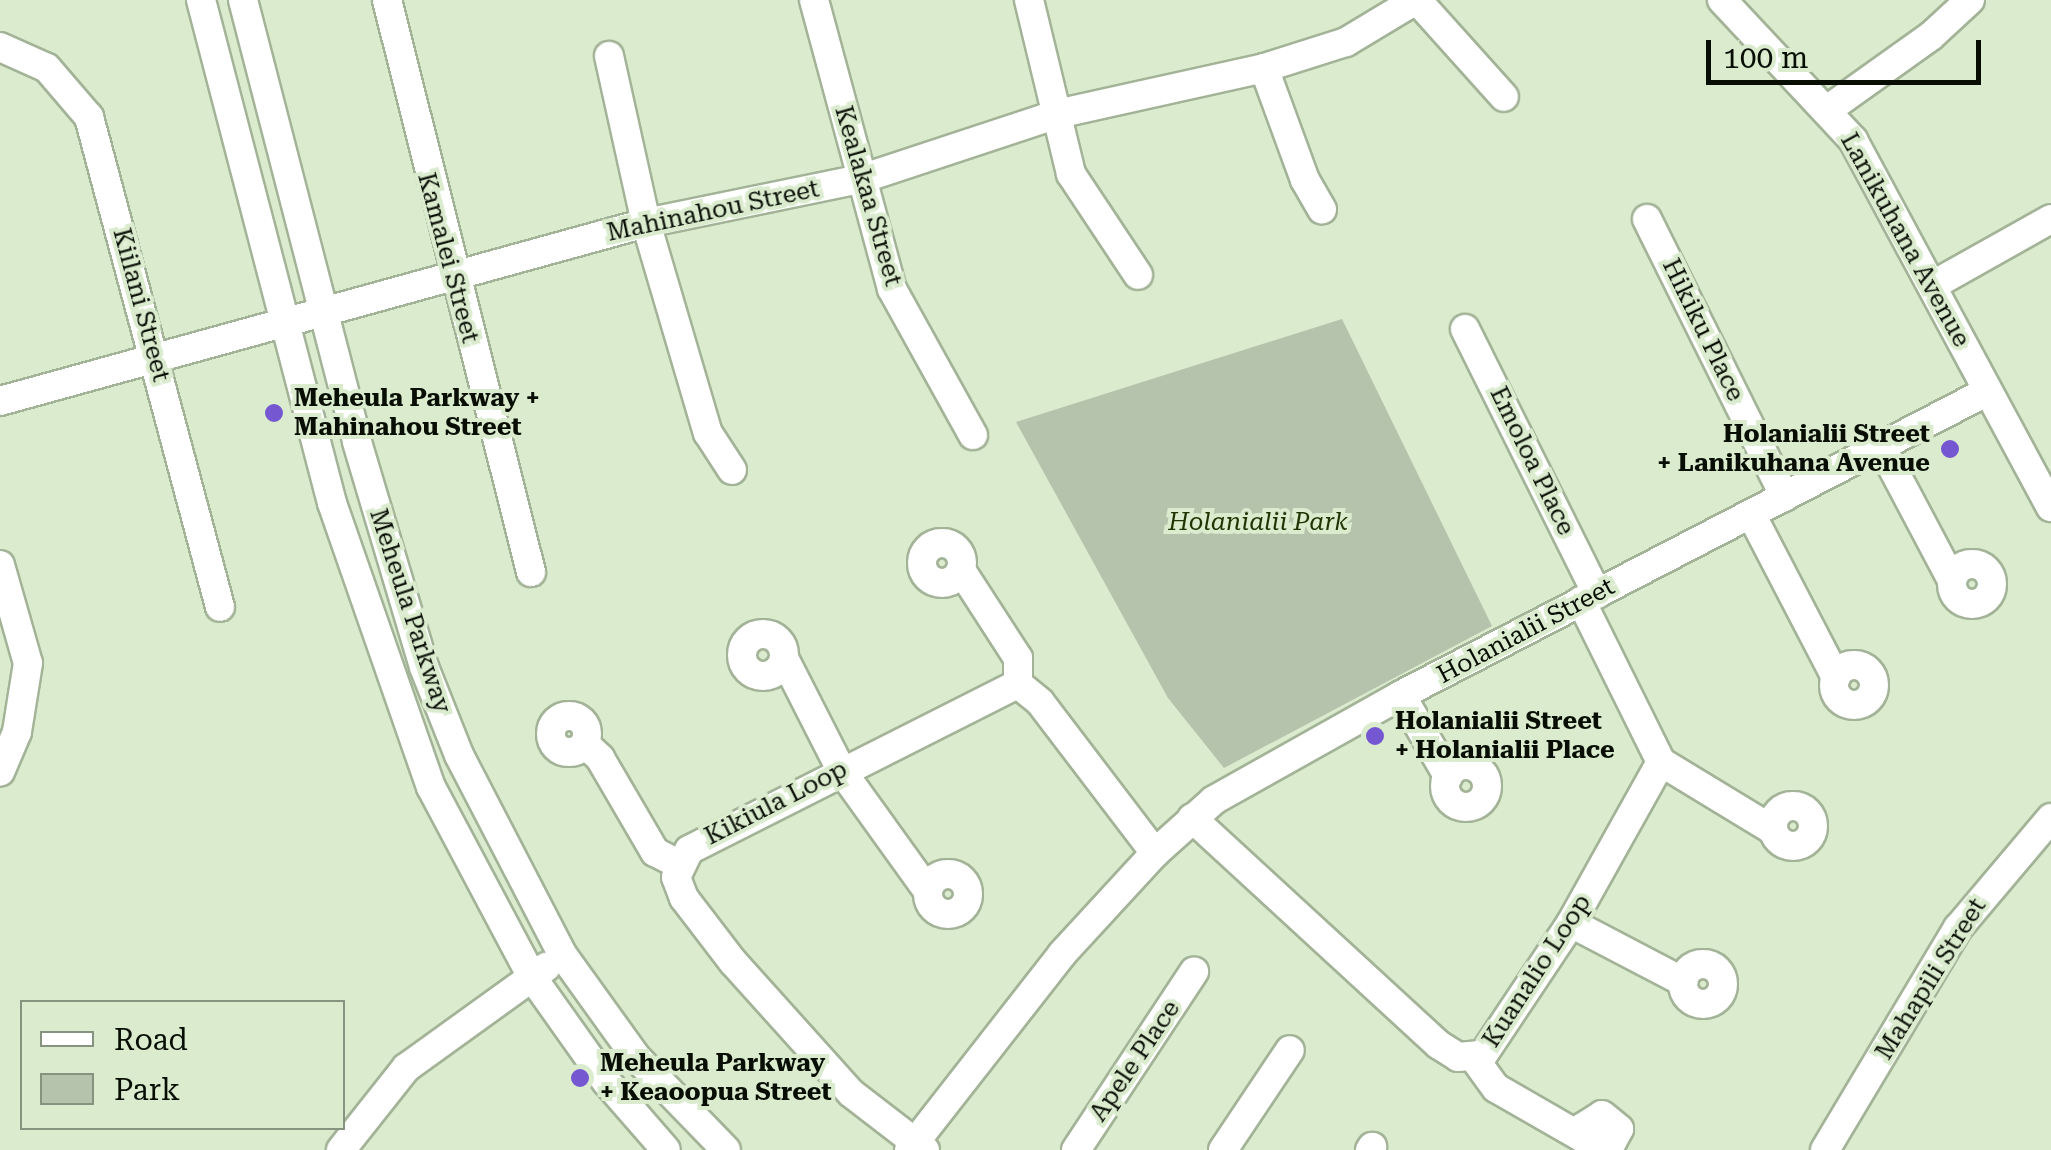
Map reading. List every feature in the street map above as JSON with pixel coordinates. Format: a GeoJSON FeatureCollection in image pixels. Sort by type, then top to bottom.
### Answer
{"type":"FeatureCollection","features":[{"type":"Feature","properties":{"kind":"street","name":"Meheula Parkway"},"geometry":{"type":"LineString","coordinates":[[201,0],[332,503],[424,770],[532,977],[666,1150]]}},
{"type":"Feature","properties":{"kind":"street","name":"Meheula Parkway"},"geometry":{"type":"LineString","coordinates":[[243,0],[424,667],[459,755],[562,954],[636,1057],[726,1150]]}},
{"type":"Feature","properties":{"kind":"street","name":"Kamalei Street"},"geometry":{"type":"LineString","coordinates":[[387,0],[452,276],[532,572]]}},
{"type":"Feature","properties":{"kind":"street","name":"Kealakaa Street"},"geometry":{"type":"LineString","coordinates":[[814,0],[892,289],[974,435]]}},
{"type":"Feature","properties":{"kind":"street"},"geometry":{"type":"LineString","coordinates":[[1029,0],[1071,174],[1138,274]]}},
{"type":"Feature","properties":{"kind":"street","name":"Mahinahou Street"},"geometry":{"type":"LineString","coordinates":[[0,400],[284,319],[646,223],[861,179],[1057,114],[1264,68],[1346,42],[1416,0]]}},
{"type":"Feature","properties":{"kind":"street"},"geometry":{"type":"LineString","coordinates":[[1416,0],[1504,97]]}},
{"type":"Feature","properties":{"kind":"street","name":"Lanikuhana Avenue"},"geometry":{"type":"LineString","coordinates":[[1722,0],[1830,108],[1934,284],[2051,507]]}},
{"type":"Feature","properties":{"kind":"street"},"geometry":{"type":"LineString","coordinates":[[1830,108],[1931,36],[1970,0]]}},
{"type":"Feature","properties":{"kind":"street","name":"Kiilani Street"},"geometry":{"type":"LineString","coordinates":[[0,48],[48,68],[90,117],[220,607]]}},
{"type":"Feature","properties":{"kind":"street"},"geometry":{"type":"LineString","coordinates":[[608,56],[646,223],[708,433],[732,470]]}},
{"type":"Feature","properties":{"kind":"street"},"geometry":{"type":"LineString","coordinates":[[1264,68],[1305,180],[1322,209]]}},
{"type":"Feature","properties":{"kind":"street","name":"Hikiku Place"},"geometry":{"type":"LineString","coordinates":[[1646,219],[1784,497]]}},
{"type":"Feature","properties":{"kind":"street"},"geometry":{"type":"LineString","coordinates":[[1934,284],[2051,219]]}},
{"type":"Feature","properties":{"kind":"street","name":"Emoloa Place"},"geometry":{"type":"LineString","coordinates":[[1465,329],[1589,598]]}},
{"type":"Feature","properties":{"kind":"street","name":"Holanialii Street"},"geometry":{"type":"LineString","coordinates":[[916,1148],[1062,954],[1155,852],[1237,784],[1988,391]]}},
{"type":"Feature","properties":{"kind":"street"},"geometry":{"type":"LineString","coordinates":[[1882,448],[1952,580]]}},
{"type":"Feature","properties":{"kind":"street"},"geometry":{"type":"LineString","coordinates":[[1751,514],[1836,677]]}},
{"type":"Feature","properties":{"kind":"street"},"geometry":{"type":"LineString","coordinates":[[0,566],[28,663],[16,732],[0,772]]}},
{"type":"Feature","properties":{"kind":"street"},"geometry":{"type":"LineString","coordinates":[[961,570],[1018,658],[1018,684],[1040,702],[1155,852]]}},
{"type":"Feature","properties":{"kind":"street"},"geometry":{"type":"LineString","coordinates":[[1589,598],[1661,762],[1773,830]]}},
{"type":"Feature","properties":{"kind":"street"},"geometry":{"type":"LineString","coordinates":[[784,658],[841,770],[928,892]]}},
{"type":"Feature","properties":{"kind":"street","name":"Kikiula Loop"},"geometry":{"type":"LineString","coordinates":[[916,1148],[851,1093],[733,962],[684,898],[679,864],[702,840],[1018,684]]}},
{"type":"Feature","properties":{"kind":"street"},"geometry":{"type":"LineString","coordinates":[[1401,696],[1448,776]]}},
{"type":"Feature","properties":{"kind":"street"},"geometry":{"type":"LineString","coordinates":[[585,744],[600,758],[655,852],[679,864]]}},
{"type":"Feature","properties":{"kind":"street","name":"Kuanalio Loop"},"geometry":{"type":"LineString","coordinates":[[1192,818],[1439,1045],[1474,1058],[1491,1046],[1570,923],[1661,762]]}},
{"type":"Feature","properties":{"kind":"street","name":"Mahapili Street"},"geometry":{"type":"LineString","coordinates":[[1825,1150],[1958,928],[2051,818]]}},
{"type":"Feature","properties":{"kind":"street"},"geometry":{"type":"LineString","coordinates":[[1570,923],[1684,982]]}},
{"type":"Feature","properties":{"kind":"street"},"geometry":{"type":"LineString","coordinates":[[341,1150],[406,1068],[562,954]]}},
{"type":"Feature","properties":{"kind":"street","name":"Apele Place"},"geometry":{"type":"LineString","coordinates":[[1076,1150],[1194,972]]}},
{"type":"Feature","properties":{"kind":"street"},"geometry":{"type":"LineString","coordinates":[[1223,1150],[1290,1050]]}},
{"type":"Feature","properties":{"kind":"street"},"geometry":{"type":"LineString","coordinates":[[1474,1058],[1496,1088],[1595,1146]]}},
{"type":"Feature","properties":{"kind":"green space","name":"Holanialii Park"},"geometry":{"type":"Polygon","coordinates":[[[1342,319],[1492,626],[1224,768],[1168,698],[1016,422],[1342,319]]]}},
{"type":"Feature","properties":{"kind":"place","name":"Meheula Parkway + Mahinahou Street"},"geometry":{"type":"Point","coordinates":[274,413]}},
{"type":"Feature","properties":{"kind":"place","name":"Holanialii Street + Lanikuhana Avenue"},"geometry":{"type":"Point","coordinates":[1950,449]}},
{"type":"Feature","properties":{"kind":"place","name":"Holanialii Street + Holanialii Place"},"geometry":{"type":"Point","coordinates":[1375,736]}},
{"type":"Feature","properties":{"kind":"place","name":"Meheula Parkway + Keaoopua Street"},"geometry":{"type":"Point","coordinates":[580,1078]}}]}
